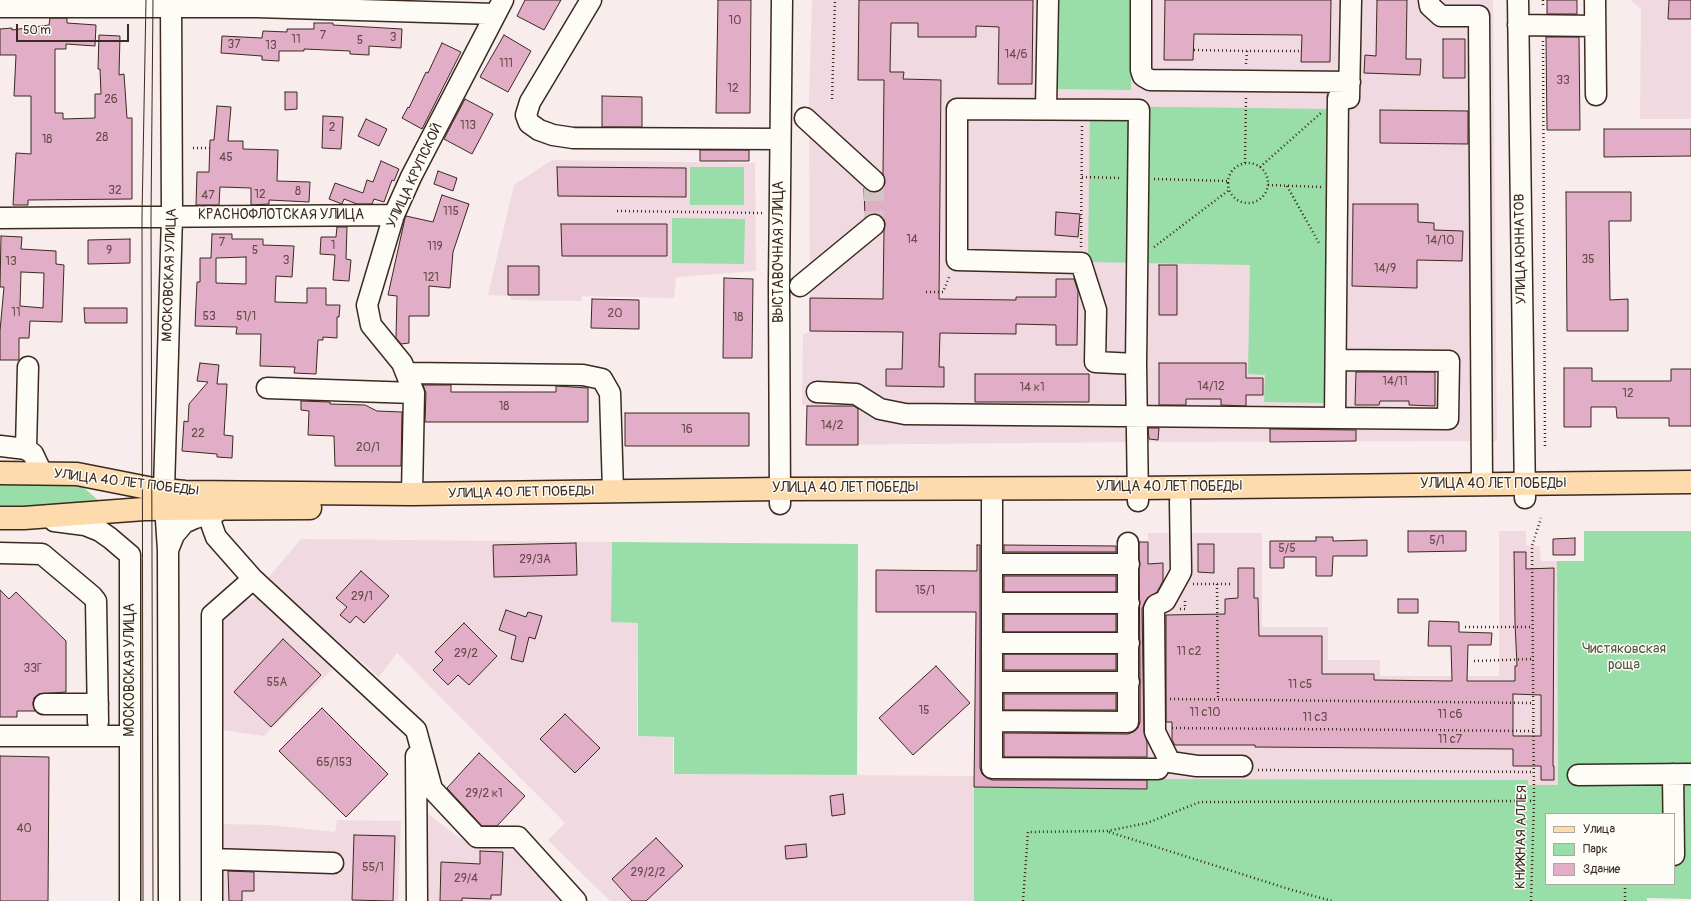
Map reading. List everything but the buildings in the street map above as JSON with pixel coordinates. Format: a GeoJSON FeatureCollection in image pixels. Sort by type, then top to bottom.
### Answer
{"type":"FeatureCollection","features":[{"type":"Feature","properties":{"kind":"main road","name":"УЛИЦА 40 ЛЕТ ПОБЕДЫ"},"geometry":{"type":"LineString","coordinates":[[0,474],[77,474],[164,500],[234,508],[780,496],[1138,494],[1180,501],[1525,491],[1691,482]]}},
{"type":"Feature","properties":{"kind":"main road","name":"УЛИЦА 40 ЛЕТ ПОБЕДЫ"},"geometry":{"type":"LineString","coordinates":[[0,518],[24,518],[164,500],[199,492],[412,494],[613,491],[992,501],[1138,494],[1482,484],[1525,491],[1691,496]]}},
{"type":"Feature","properties":{"kind":"street"},"geometry":{"type":"LineString","coordinates":[[590,0],[530,102],[526,115],[529,123],[539,130],[573,138],[780,139]]}},
{"type":"Feature","properties":{"kind":"street","name":"ВЫСТАВОЧНАЯ УЛИЦА"},"geometry":{"type":"LineString","coordinates":[[780,496],[778,371],[782,0]]}},
{"type":"Feature","properties":{"kind":"street"},"geometry":{"type":"LineString","coordinates":[[1046,109],[1048,0]]}},
{"type":"Feature","properties":{"kind":"street"},"geometry":{"type":"LineString","coordinates":[[1141,0],[1141,70],[1143,76],[1150,80],[1350,82]]}},
{"type":"Feature","properties":{"kind":"street"},"geometry":{"type":"LineString","coordinates":[[1335,418],[1338,98],[1350,98],[1351,0]]}},
{"type":"Feature","properties":{"kind":"street"},"geometry":{"type":"LineString","coordinates":[[1429,0],[1430,6],[1441,16],[1479,16],[1482,484]]}},
{"type":"Feature","properties":{"kind":"street","name":"УЛИЦА ЮННАТОВ"},"geometry":{"type":"LineString","coordinates":[[1518,0],[1525,491]]}},
{"type":"Feature","properties":{"kind":"street"},"geometry":{"type":"LineString","coordinates":[[1595,0],[1596,95]]}},
{"type":"Feature","properties":{"kind":"street"},"geometry":{"type":"LineString","coordinates":[[0,7],[41,14],[171,4],[256,7],[499,7]]}},
{"type":"Feature","properties":{"kind":"street","name":"МОСКОВСКАЯ УЛИЦА"},"geometry":{"type":"LineString","coordinates":[[168,901],[168,550],[164,500],[172,216],[171,4]]}},
{"type":"Feature","properties":{"kind":"street","name":"УЛИЦА КРУПСКОЙ"},"geometry":{"type":"LineString","coordinates":[[412,494],[414,393],[402,363],[371,325],[367,305],[394,215],[411,177],[499,7]]}},
{"type":"Feature","properties":{"kind":"street"},"geometry":{"type":"LineString","coordinates":[[1518,26],[1595,26]]}},
{"type":"Feature","properties":{"kind":"street"},"geometry":{"type":"LineString","coordinates":[[1136,364],[1095,362],[1096,310],[1081,263],[957,260],[957,109],[1139,110],[1136,261],[1136,364],[1136,416],[1138,494]]}},
{"type":"Feature","properties":{"kind":"street"},"geometry":{"type":"LineString","coordinates":[[805,118],[874,181]]}},
{"type":"Feature","properties":{"kind":"street","name":"КРАСНОФЛОТСКАЯ УЛИЦА"},"geometry":{"type":"LineString","coordinates":[[0,218],[394,215]]}},
{"type":"Feature","properties":{"kind":"street"},"geometry":{"type":"LineString","coordinates":[[800,286],[874,225]]}},
{"type":"Feature","properties":{"kind":"street"},"geometry":{"type":"LineString","coordinates":[[817,392],[856,394],[880,409],[905,414],[1448,419],[1449,361],[1336,360]]}},
{"type":"Feature","properties":{"kind":"street"},"geometry":{"type":"LineString","coordinates":[[28,367],[32,449],[42,473]]}},
{"type":"Feature","properties":{"kind":"street"},"geometry":{"type":"LineString","coordinates":[[406,373],[583,375],[602,379],[610,393],[613,491]]}},
{"type":"Feature","properties":{"kind":"street"},"geometry":{"type":"LineString","coordinates":[[267,388],[414,393]]}},
{"type":"Feature","properties":{"kind":"street"},"geometry":{"type":"LineString","coordinates":[[0,446],[32,449]]}},
{"type":"Feature","properties":{"kind":"street"},"geometry":{"type":"LineString","coordinates":[[992,501],[992,768],[1158,769]]}},
{"type":"Feature","properties":{"kind":"street"},"geometry":{"type":"LineString","coordinates":[[1180,501],[1181,572],[1165,601],[1156,605],[1154,609],[1154,732],[1170,762],[1197,766],[1248,768]]}},
{"type":"Feature","properties":{"kind":"street","name":"МОСКОВСКАЯ УЛИЦА"},"geometry":{"type":"LineString","coordinates":[[168,550],[174,535],[184,523],[234,508]]}},
{"type":"Feature","properties":{"kind":"street"},"geometry":{"type":"LineString","coordinates":[[210,514],[216,537],[253,579],[416,730],[432,789],[472,832],[477,837],[518,837],[576,901]]}},
{"type":"Feature","properties":{"kind":"street","name":"МОСКОВСКАЯ УЛИЦА"},"geometry":{"type":"LineString","coordinates":[[24,518],[85,526],[100,531],[130,555],[130,901]]}},
{"type":"Feature","properties":{"kind":"street"},"geometry":{"type":"LineString","coordinates":[[992,721],[1128,722],[1128,543]]}},
{"type":"Feature","properties":{"kind":"street"},"geometry":{"type":"LineString","coordinates":[[0,553],[42,554],[92,596],[96,602],[98,713]]}},
{"type":"Feature","properties":{"kind":"street"},"geometry":{"type":"LineString","coordinates":[[992,564],[1129,564]]}},
{"type":"Feature","properties":{"kind":"street"},"geometry":{"type":"LineString","coordinates":[[212,901],[212,615],[253,579]]}},
{"type":"Feature","properties":{"kind":"street"},"geometry":{"type":"LineString","coordinates":[[992,603],[1128,603]]}},
{"type":"Feature","properties":{"kind":"street"},"geometry":{"type":"LineString","coordinates":[[992,643],[1129,643]]}},
{"type":"Feature","properties":{"kind":"street"},"geometry":{"type":"LineString","coordinates":[[992,682],[1128,682]]}},
{"type":"Feature","properties":{"kind":"street"},"geometry":{"type":"LineString","coordinates":[[44,704],[98,713],[130,728]]}},
{"type":"Feature","properties":{"kind":"street"},"geometry":{"type":"LineString","coordinates":[[0,722],[98,713]]}},
{"type":"Feature","properties":{"kind":"street"},"geometry":{"type":"LineString","coordinates":[[0,736],[130,728]]}},
{"type":"Feature","properties":{"kind":"street"},"geometry":{"type":"LineString","coordinates":[[416,730],[416,901]]}},
{"type":"Feature","properties":{"kind":"street"},"geometry":{"type":"LineString","coordinates":[[1578,775],[1682,774],[1675,845]]}},
{"type":"Feature","properties":{"kind":"street"},"geometry":{"type":"LineString","coordinates":[[212,859],[332,863]]}},
{"type":"Feature","properties":{"kind":"path"},"geometry":{"type":"LineString","coordinates":[[832,99],[835,0]]}},
{"type":"Feature","properties":{"kind":"path"},"geometry":{"type":"LineString","coordinates":[[1543,0],[1544,449]]}},
{"type":"Feature","properties":{"kind":"path"},"geometry":{"type":"LineString","coordinates":[[1194,50],[1247,51]]}},
{"type":"Feature","properties":{"kind":"path"},"geometry":{"type":"LineString","coordinates":[[1260,167],[1338,98]]}},
{"type":"Feature","properties":{"kind":"path"},"geometry":{"type":"LineString","coordinates":[[1081,263],[1082,109]]}},
{"type":"Feature","properties":{"kind":"path"},"geometry":{"type":"LineString","coordinates":[[193,148],[210,148]]}},
{"type":"Feature","properties":{"kind":"path"},"geometry":{"type":"LineString","coordinates":[[1245,163],[1252,163],[1260,167],[1266,174],[1268,185],[1264,196],[1259,200],[1250,203],[1236,200],[1229,190],[1228,181],[1234,168],[1245,163]]}},
{"type":"Feature","properties":{"kind":"path"},"geometry":{"type":"LineString","coordinates":[[1268,185],[1337,187]]}},
{"type":"Feature","properties":{"kind":"path"},"geometry":{"type":"LineString","coordinates":[[1287,186],[1321,248]]}},
{"type":"Feature","properties":{"kind":"path"},"geometry":{"type":"LineString","coordinates":[[1136,261],[1229,190]]}},
{"type":"Feature","properties":{"kind":"path"},"geometry":{"type":"LineString","coordinates":[[617,211],[765,213]]}},
{"type":"Feature","properties":{"kind":"path"},"geometry":{"type":"LineString","coordinates":[[926,292],[943,292]]}},
{"type":"Feature","properties":{"kind":"path","name":"КНИЖНАЯ АЛЛЕЯ"},"geometry":{"type":"LineString","coordinates":[[1531,901],[1534,801],[1532,546],[1541,518]]}},
{"type":"Feature","properties":{"kind":"path"},"geometry":{"type":"LineString","coordinates":[[1191,584],[1232,584]]}},
{"type":"Feature","properties":{"kind":"path"},"geometry":{"type":"LineString","coordinates":[[1217,584],[1218,699]]}},
{"type":"Feature","properties":{"kind":"path"},"geometry":{"type":"LineString","coordinates":[[1465,627],[1533,627]]}},
{"type":"Feature","properties":{"kind":"path"},"geometry":{"type":"LineString","coordinates":[[1474,661],[1533,659]]}},
{"type":"Feature","properties":{"kind":"path"},"geometry":{"type":"LineString","coordinates":[[1165,698],[1534,703]]}},
{"type":"Feature","properties":{"kind":"path"},"geometry":{"type":"LineString","coordinates":[[1165,728],[1534,731]]}},
{"type":"Feature","properties":{"kind":"path"},"geometry":{"type":"LineString","coordinates":[[1248,768],[1534,772]]}},
{"type":"Feature","properties":{"kind":"path"},"geometry":{"type":"LineString","coordinates":[[1023,901],[1028,832],[1107,831],[1147,823],[1200,802],[1534,801]]}},
{"type":"Feature","properties":{"kind":"path"},"geometry":{"type":"LineString","coordinates":[[1107,831],[1284,888],[1332,901]]}},
{"type":"Feature","properties":{"kind":"path"},"geometry":{"type":"LineString","coordinates":[[1625,885],[1625,901]]}},
{"type":"Feature","properties":{"kind":"shaded area"},"geometry":{"type":"Polygon","coordinates":[[[812,0],[1493,0],[1497,441],[806,445],[807,406],[802,405],[803,335],[810,331],[809,99],[812,0]]]}},
{"type":"Feature","properties":{"kind":"shaded area"},"geometry":{"type":"Polygon","coordinates":[[[1632,0],[1691,0],[1691,119],[1640,119],[1641,9],[1632,2],[1632,0]]]}},
{"type":"Feature","properties":{"kind":"shaded area"},"geometry":{"type":"Polygon","coordinates":[[[552,160],[755,163],[756,271],[676,277],[674,298],[582,296],[581,301],[511,300],[511,296],[488,295],[514,185],[552,160]]]}},
{"type":"Feature","properties":{"kind":"shaded area"},"geometry":{"type":"Polygon","coordinates":[[[1499,531],[1526,531],[1526,546],[1540,546],[1541,561],[1557,561],[1558,785],[1528,785],[1528,780],[1147,779],[1148,533],[1262,533],[1262,627],[1328,627],[1328,660],[1380,660],[1380,676],[1499,676],[1499,531]]]}},
{"type":"Feature","properties":{"kind":"shaded area"},"geometry":{"type":"Polygon","coordinates":[[[301,539],[612,542],[611,622],[638,623],[637,736],[673,737],[673,774],[974,776],[974,901],[610,901],[548,840],[565,823],[397,653],[379,677],[267,579],[301,539]]]}},
{"type":"Feature","properties":{"kind":"shaded area"},"geometry":{"type":"Polygon","coordinates":[[[260,596],[333,669],[264,736],[221,730],[221,623],[229,606],[260,596]]]}},
{"type":"Feature","properties":{"kind":"shaded area"},"geometry":{"type":"Polygon","coordinates":[[[426,812],[458,837],[479,848],[516,850],[561,901],[427,901],[426,812]]]}},
{"type":"Feature","properties":{"kind":"shaded area"},"geometry":{"type":"Polygon","coordinates":[[[337,820],[401,821],[398,901],[220,901],[221,824],[270,825],[335,832],[337,820]]]}},
{"type":"Feature","properties":{"kind":"green space"},"geometry":{"type":"Polygon","coordinates":[[[1056,0],[1132,0],[1131,90],[1055,89],[1056,0]]]}},
{"type":"Feature","properties":{"kind":"green space"},"geometry":{"type":"Polygon","coordinates":[[[1090,106],[1329,109],[1325,403],[1264,402],[1265,375],[1248,374],[1250,265],[1088,262],[1090,106]]]}},
{"type":"Feature","properties":{"kind":"green space"},"geometry":{"type":"Polygon","coordinates":[[[690,167],[744,167],[744,205],[690,205],[690,167]]]}},
{"type":"Feature","properties":{"kind":"green space"},"geometry":{"type":"Polygon","coordinates":[[[672,218],[745,219],[744,264],[672,263],[672,218]]]}},
{"type":"Feature","properties":{"kind":"green space"},"geometry":{"type":"Polygon","coordinates":[[[0,485],[69,485],[83,487],[98,500],[95,507],[0,508],[0,485]]]}},
{"type":"Feature","properties":{"kind":"green space","name":"Чистяковская роща"},"geometry":{"type":"Polygon","coordinates":[[[1584,531],[1691,531],[1691,899],[1647,898],[1647,901],[974,901],[974,787],[1147,789],[1147,779],[1528,780],[1528,785],[1558,785],[1557,561],[1584,561],[1584,531]]]}},
{"type":"Feature","properties":{"kind":"green space"},"geometry":{"type":"Polygon","coordinates":[[[612,542],[858,544],[857,775],[674,774],[674,737],[638,736],[638,623],[611,622],[612,542]]]}},
{"type":"Feature","properties":{"kind":"tunnel"},"geometry":{"type":"LineString","coordinates":[[874,181],[874,225]]}},
{"type":"Feature","properties":{"kind":"tram line"},"geometry":{"type":"LineString","coordinates":[[143,901],[142,216],[146,0]]}},
{"type":"Feature","properties":{"kind":"tram line"},"geometry":{"type":"LineString","coordinates":[[153,0],[151,216],[153,901]]}}]}
